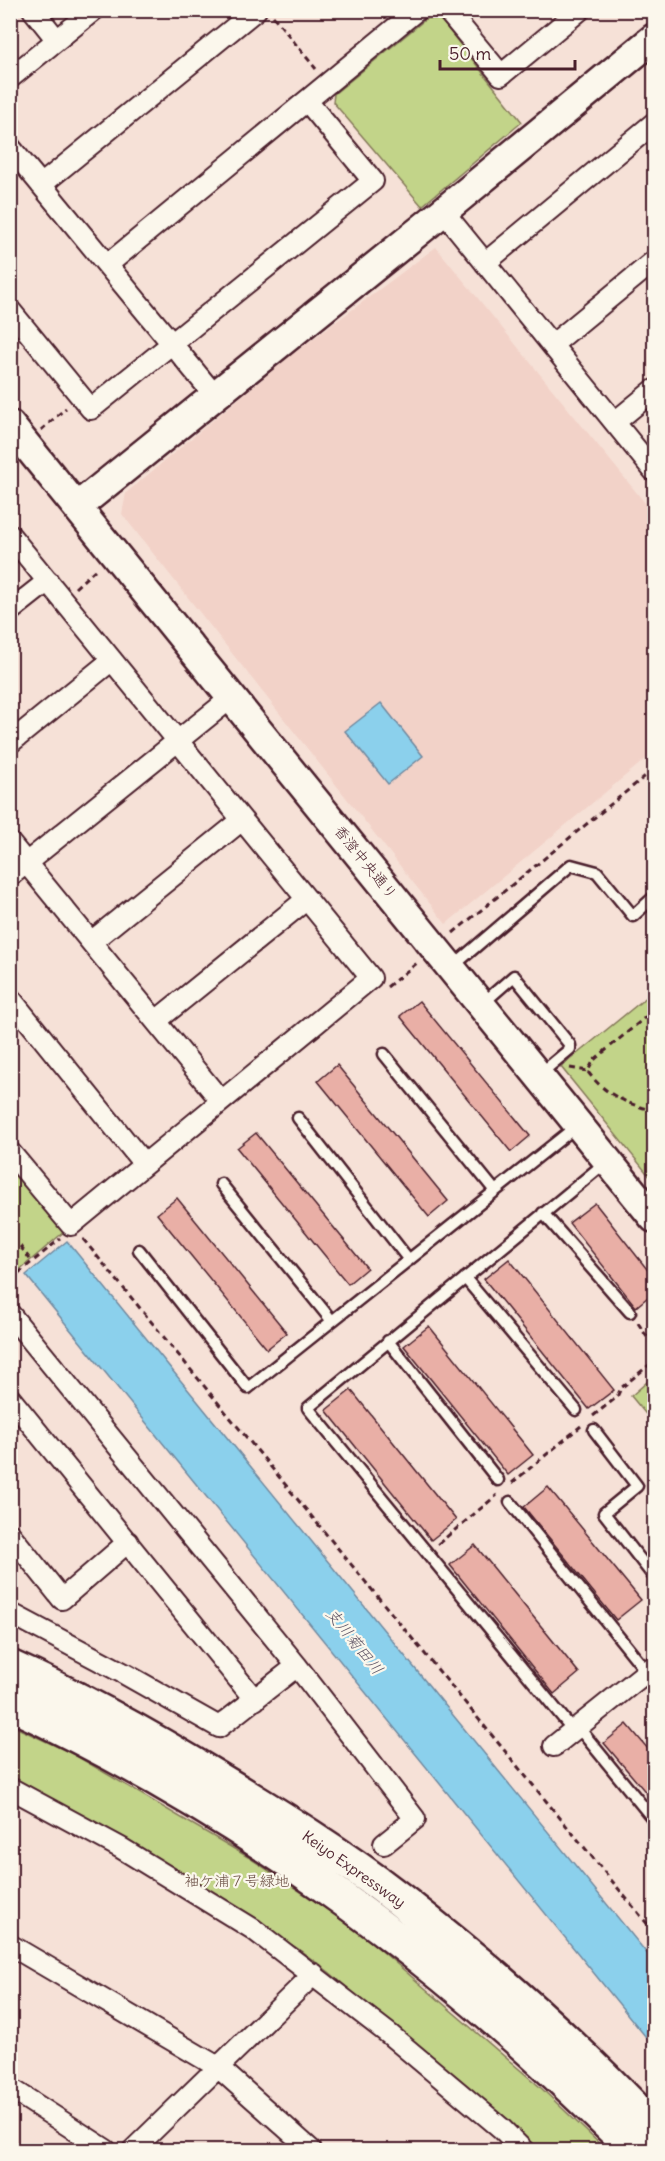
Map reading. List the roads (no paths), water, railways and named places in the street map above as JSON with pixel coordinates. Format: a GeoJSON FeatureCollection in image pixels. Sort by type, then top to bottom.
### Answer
{"type":"FeatureCollection","features":[{"type":"Feature","properties":{"kind":"highway","name":"Keiyo Expressway"},"geometry":{"type":"LineString","coordinates":[[10,1667],[80,1701],[177,1754],[310,1837],[397,1898],[476,1962],[553,2031],[619,2091],[654,2129]]}},
{"type":"Feature","properties":{"kind":"highway","name":"Keiyo Expressway"},"geometry":{"type":"LineString","coordinates":[[10,1703],[96,1745],[194,1802],[304,1872],[370,1918],[441,1973],[507,2029],[634,2151]]}},
{"type":"Feature","properties":{"kind":"street"},"geometry":{"type":"LineString","coordinates":[[33,10],[57,40]]}},
{"type":"Feature","properties":{"kind":"street"},"geometry":{"type":"LineString","coordinates":[[10,78],[94,10]]}},
{"type":"Feature","properties":{"kind":"street"},"geometry":{"type":"LineString","coordinates":[[41,185],[256,10]]}},
{"type":"Feature","properties":{"kind":"street"},"geometry":{"type":"LineString","coordinates":[[107,265],[417,10]]}},
{"type":"Feature","properties":{"kind":"street"},"geometry":{"type":"LineString","coordinates":[[447,10],[501,75],[580,10]]}},
{"type":"Feature","properties":{"kind":"street"},"geometry":{"type":"LineString","coordinates":[[77,507],[654,38]]}},
{"type":"Feature","properties":{"kind":"street"},"geometry":{"type":"LineString","coordinates":[[10,310],[91,408],[373,181],[308,101]]}},
{"type":"Feature","properties":{"kind":"street"},"geometry":{"type":"LineString","coordinates":[[485,263],[654,123]]}},
{"type":"Feature","properties":{"kind":"street"},"geometry":{"type":"LineString","coordinates":[[10,147],[215,396]]}},
{"type":"Feature","properties":{"kind":"street"},"geometry":{"type":"LineString","coordinates":[[444,211],[654,471]]}},
{"type":"Feature","properties":{"kind":"street"},"geometry":{"type":"LineString","coordinates":[[552,345],[654,261]]}},
{"type":"Feature","properties":{"kind":"street"},"geometry":{"type":"LineString","coordinates":[[615,422],[654,390]]}},
{"type":"Feature","properties":{"kind":"street","name":"香澄中央通り"},"geometry":{"type":"LineString","coordinates":[[23,430],[77,507],[231,698],[482,1004],[550,1075],[579,1125],[654,1218]]}},
{"type":"Feature","properties":{"kind":"street"},"geometry":{"type":"LineString","coordinates":[[10,535],[371,978],[144,1164],[72,1227],[10,1152]]}},
{"type":"Feature","properties":{"kind":"street"},"geometry":{"type":"LineString","coordinates":[[10,611],[48,581]]}},
{"type":"Feature","properties":{"kind":"street"},"geometry":{"type":"LineString","coordinates":[[10,743],[112,660]]}},
{"type":"Feature","properties":{"kind":"street"},"geometry":{"type":"LineString","coordinates":[[10,876],[231,698]]}},
{"type":"Feature","properties":{"kind":"street"},"geometry":{"type":"LineString","coordinates":[[91,942],[242,820]]}},
{"type":"Feature","properties":{"kind":"street"},"geometry":{"type":"LineString","coordinates":[[10,843],[221,1101]]}},
{"type":"Feature","properties":{"kind":"street"},"geometry":{"type":"LineString","coordinates":[[156,1021],[307,899]]}},
{"type":"Feature","properties":{"kind":"street"},"geometry":{"type":"LineString","coordinates":[[10,999],[144,1164]]}},
{"type":"Feature","properties":{"kind":"street"},"geometry":{"type":"LineString","coordinates":[[10,1314],[297,1666],[415,1819],[384,1844]]}},
{"type":"Feature","properties":{"kind":"street"},"geometry":{"type":"LineString","coordinates":[[10,1398],[255,1700]]}},
{"type":"Feature","properties":{"kind":"street"},"geometry":{"type":"LineString","coordinates":[[10,1534],[62,1599],[128,1542]]}},
{"type":"Feature","properties":{"kind":"street"},"geometry":{"type":"LineString","coordinates":[[10,1613],[219,1727],[297,1666]]}},
{"type":"Feature","properties":{"kind":"street"},"geometry":{"type":"LineString","coordinates":[[554,1746],[651,1669]]}},
{"type":"Feature","properties":{"kind":"street"},"geometry":{"type":"LineString","coordinates":[[10,1788],[121,1848],[253,1929],[314,1974],[492,2121],[523,2151]]}},
{"type":"Feature","properties":{"kind":"street"},"geometry":{"type":"LineString","coordinates":[[10,1945],[218,2067],[310,2151]]}},
{"type":"Feature","properties":{"kind":"street"},"geometry":{"type":"LineString","coordinates":[[133,2151],[314,1974]]}},
{"type":"Feature","properties":{"kind":"street"},"geometry":{"type":"LineString","coordinates":[[10,2088],[106,2151]]}},
{"type":"Feature","properties":{"kind":"lane"},"geometry":{"type":"LineString","coordinates":[[452,968],[571,865],[597,872],[633,916],[654,897]]}},
{"type":"Feature","properties":{"kind":"lane"},"geometry":{"type":"LineString","coordinates":[[482,1004],[514,976],[570,1045],[570,1049],[550,1075]]}},
{"type":"Feature","properties":{"kind":"lane"},"geometry":{"type":"LineString","coordinates":[[384,1054],[495,1191]]}},
{"type":"Feature","properties":{"kind":"lane"},"geometry":{"type":"LineString","coordinates":[[298,1118],[409,1260]]}},
{"type":"Feature","properties":{"kind":"lane"},"geometry":{"type":"LineString","coordinates":[[139,1250],[248,1388],[579,1125]]}},
{"type":"Feature","properties":{"kind":"lane"},"geometry":{"type":"LineString","coordinates":[[607,1160],[308,1408],[427,1553],[654,1820]]}},
{"type":"Feature","properties":{"kind":"lane"},"geometry":{"type":"LineString","coordinates":[[221,1184],[332,1321]]}},
{"type":"Feature","properties":{"kind":"lane"},"geometry":{"type":"LineString","coordinates":[[543,1213],[630,1312]]}},
{"type":"Feature","properties":{"kind":"lane"},"geometry":{"type":"LineString","coordinates":[[465,1278],[576,1410]]}},
{"type":"Feature","properties":{"kind":"lane"},"geometry":{"type":"LineString","coordinates":[[388,1341],[498,1480]]}},
{"type":"Feature","properties":{"kind":"lane"},"geometry":{"type":"LineString","coordinates":[[594,1430],[637,1486],[604,1513],[654,1577]]}},
{"type":"Feature","properties":{"kind":"lane"},"geometry":{"type":"LineString","coordinates":[[510,1502],[651,1669]]}},
{"type":"Feature","properties":{"kind":"water"},"geometry":{"type":"Polygon","coordinates":[[[381,703],[423,756],[388,784],[345,731],[381,703]]]}},
{"type":"Feature","properties":{"kind":"water","name":"支川菊田川"},"geometry":{"type":"Polygon","coordinates":[[[67,1241],[654,1962],[654,2047],[26,1275],[67,1241]]]}},
{"type":"Feature","properties":{"kind":"park label","name":"袖ケ浦７号緑地"},"geometry":{"type":"Point","coordinates":[237,1880]}}]}
